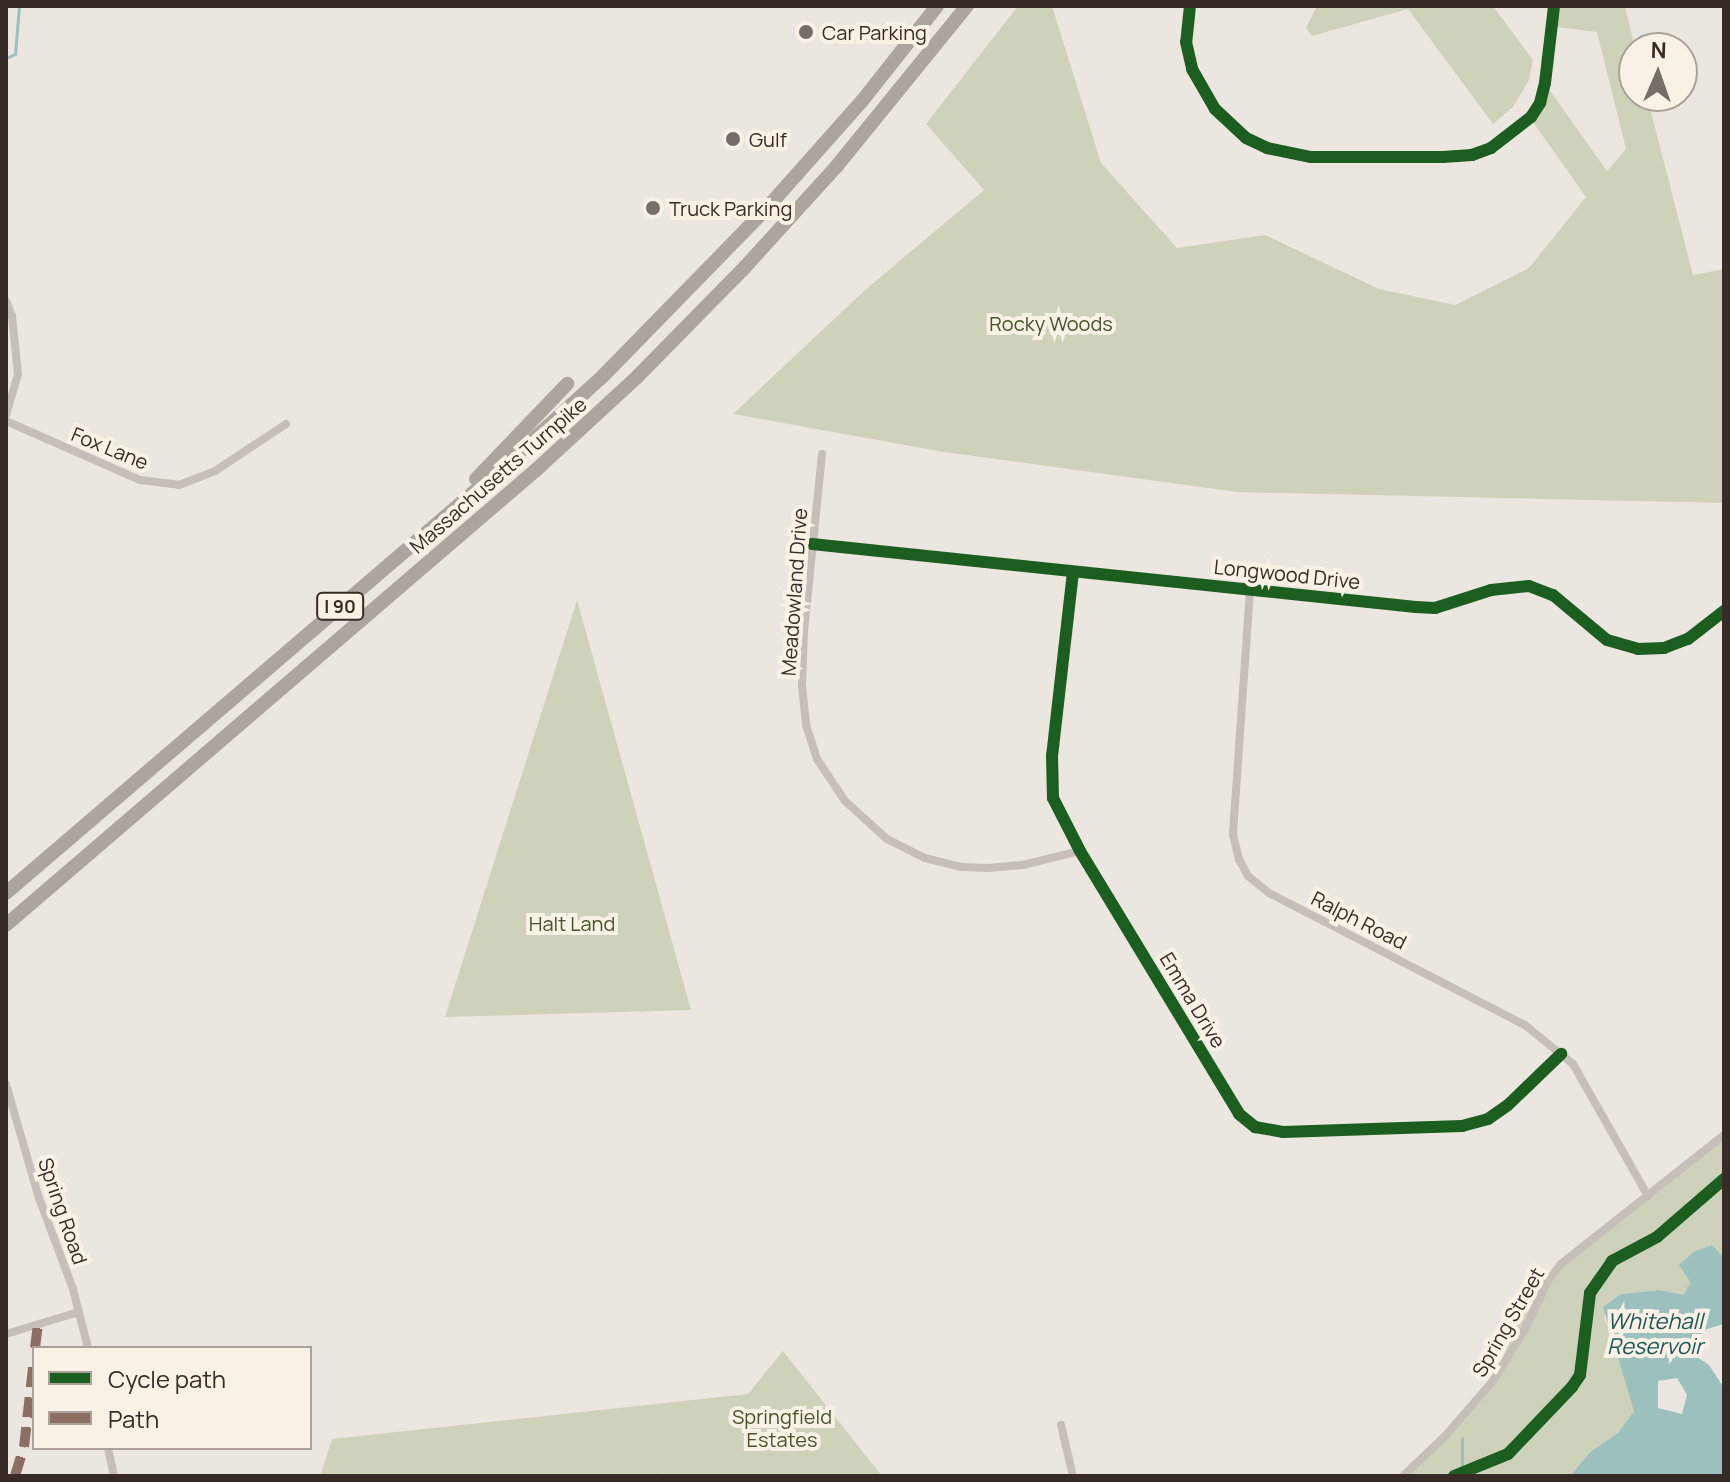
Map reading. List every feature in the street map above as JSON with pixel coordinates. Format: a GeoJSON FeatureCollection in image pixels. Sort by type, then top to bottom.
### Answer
{"type":"FeatureCollection","features":[{"type":"Feature","properties":{"kind":"highway","name":"Massachusetts Turnpike"},"geometry":{"type":"LineString","coordinates":[[6,893],[427,532],[603,376],[700,280],[856,108],[937,6]]}},
{"type":"Feature","properties":{"kind":"highway","name":"Massachusetts Turnpike"},"geometry":{"type":"LineString","coordinates":[[6,925],[524,480],[636,378],[836,167],[967,6]]}},
{"type":"Feature","properties":{"kind":"highway"},"geometry":{"type":"LineString","coordinates":[[427,532],[567,384]]}},
{"type":"Feature","properties":{"kind":"street"},"geometry":{"type":"LineString","coordinates":[[1190,6],[1186,42],[1192,69],[1215,109],[1246,138],[1267,148],[1311,157],[1435,157],[1472,155],[1491,148],[1531,117],[1540,103],[1554,6]]}},
{"type":"Feature","properties":{"kind":"street"},"geometry":{"type":"LineString","coordinates":[[6,301],[12,316],[18,374],[6,415]]}},
{"type":"Feature","properties":{"kind":"street","name":"Fox Lane"},"geometry":{"type":"LineString","coordinates":[[6,421],[140,480],[179,485],[215,471],[286,424]]}},
{"type":"Feature","properties":{"kind":"street","name":"Meadowland Drive"},"geometry":{"type":"LineString","coordinates":[[822,454],[804,631],[806,725],[817,759],[845,801],[887,839],[925,858],[961,867],[1023,865],[1080,851]]}},
{"type":"Feature","properties":{"kind":"street","name":"Longwood Drive"},"geometry":{"type":"LineString","coordinates":[[812,544],[1435,608],[1491,590],[1529,586],[1553,595],[1607,640],[1638,649],[1664,648],[1688,639],[1724,611]]}},
{"type":"Feature","properties":{"kind":"street","name":"Emma Drive"},"geometry":{"type":"LineString","coordinates":[[1073,572],[1052,755],[1053,798],[1080,851],[1239,1114],[1255,1127],[1283,1132],[1462,1126],[1488,1119],[1508,1105],[1561,1054]]}},
{"type":"Feature","properties":{"kind":"street","name":"Ralph Road"},"geometry":{"type":"LineString","coordinates":[[1250,590],[1233,834],[1239,859],[1248,876],[1269,893],[1525,1025],[1573,1064],[1648,1196]]}},
{"type":"Feature","properties":{"kind":"street","name":"Spring Road"},"geometry":{"type":"LineString","coordinates":[[6,1084],[88,1346]]}},
{"type":"Feature","properties":{"kind":"street","name":"Spring Street"},"geometry":{"type":"LineString","coordinates":[[1403,1476],[1446,1435],[1493,1381],[1524,1331],[1549,1279],[1561,1264],[1724,1135]]}},
{"type":"Feature","properties":{"kind":"street"},"geometry":{"type":"LineString","coordinates":[[6,1334],[79,1312]]}},
{"type":"Feature","properties":{"kind":"street"},"geometry":{"type":"LineString","coordinates":[[1061,1425],[1073,1476]]}},
{"type":"Feature","properties":{"kind":"street"},"geometry":{"type":"LineString","coordinates":[[108,1450],[114,1476]]}},
{"type":"Feature","properties":{"kind":"green space","name":"Rocky Woods"},"geometry":{"type":"Polygon","coordinates":[[[1018,6],[1052,6],[1101,163],[1177,248],[1265,235],[1379,289],[1455,305],[1529,268],[1586,197],[1530,118],[1548,88],[1607,171],[1626,149],[1597,32],[1557,27],[1560,6],[1625,6],[1631,32],[1618,32],[1618,112],[1651,112],[1693,275],[1724,269],[1724,503],[1237,492],[944,452],[733,414],[864,291],[984,190],[926,124],[1018,6]]]}},
{"type":"Feature","properties":{"kind":"green space"},"geometry":{"type":"Polygon","coordinates":[[[1317,6],[1493,6],[1533,60],[1529,80],[1513,107],[1493,124],[1408,9],[1312,36],[1306,28],[1317,6]]]}},
{"type":"Feature","properties":{"kind":"green space","name":"Halt Land"},"geometry":{"type":"Polygon","coordinates":[[[577,600],[691,1010],[445,1017],[577,600]]]}},
{"type":"Feature","properties":{"kind":"green space"},"geometry":{"type":"Polygon","coordinates":[[[1724,1133],[1724,1258],[1712,1245],[1695,1251],[1680,1265],[1690,1282],[1684,1296],[1659,1290],[1621,1294],[1604,1316],[1633,1398],[1634,1411],[1618,1433],[1590,1452],[1570,1476],[1406,1476],[1463,1420],[1501,1361],[1524,1309],[1550,1273],[1724,1133]]]}},
{"type":"Feature","properties":{"kind":"green space","name":"Springfield Estates"},"geometry":{"type":"Polygon","coordinates":[[[783,1351],[882,1476],[664,1476],[661,1473],[658,1476],[320,1476],[332,1439],[748,1394],[783,1351]]]}},
{"type":"Feature","properties":{"kind":"water","name":"Whitehall Reservoir"},"geometry":{"type":"Polygon","coordinates":[[[1712,1245],[1724,1258],[1724,1324],[1704,1330],[1692,1354],[1709,1365],[1724,1388],[1724,1474],[1570,1476],[1590,1452],[1618,1433],[1634,1411],[1603,1307],[1621,1294],[1659,1290],[1684,1295],[1690,1282],[1679,1265],[1695,1251],[1712,1245]],[[1677,1378],[1658,1381],[1658,1408],[1682,1414],[1687,1395],[1677,1378]]]}},
{"type":"Feature","properties":{"kind":"waterway"},"geometry":{"type":"LineString","coordinates":[[6,58],[15,54],[19,6]]}},
{"type":"Feature","properties":{"kind":"waterway"},"geometry":{"type":"LineString","coordinates":[[1462,1438],[1462,1476]]}},
{"type":"Feature","properties":{"kind":"marked path"},"geometry":{"type":"LineString","coordinates":[[35,1346],[38,1324]]}},
{"type":"Feature","properties":{"kind":"marked path"},"geometry":{"type":"LineString","coordinates":[[15,1476],[24,1447],[32,1377]]}},
{"type":"Feature","properties":{"kind":"cycle path"},"geometry":{"type":"LineString","coordinates":[[1190,6],[1186,42],[1192,69],[1215,109],[1246,138],[1267,148],[1311,157],[1443,157],[1472,155],[1491,148],[1531,117],[1540,103],[1554,6]]}},
{"type":"Feature","properties":{"kind":"cycle path"},"geometry":{"type":"LineString","coordinates":[[812,544],[1416,607],[1435,608],[1491,590],[1529,586],[1553,595],[1607,640],[1638,649],[1664,648],[1688,639],[1724,611]]}},
{"type":"Feature","properties":{"kind":"cycle path"},"geometry":{"type":"LineString","coordinates":[[1073,572],[1052,755],[1053,798],[1080,851],[1239,1114],[1255,1127],[1283,1132],[1462,1126],[1488,1119],[1508,1105],[1561,1054]]}},
{"type":"Feature","properties":{"kind":"cycle path"},"geometry":{"type":"LineString","coordinates":[[1454,1476],[1508,1454],[1572,1387],[1580,1375],[1590,1293],[1612,1261],[1657,1237],[1724,1179]]}},
{"type":"Feature","properties":{"kind":"place","name":"Car Parking"},"geometry":{"type":"Point","coordinates":[806,32]}},
{"type":"Feature","properties":{"kind":"place","name":"Gulf"},"geometry":{"type":"Point","coordinates":[733,139]}},
{"type":"Feature","properties":{"kind":"place","name":"Truck Parking"},"geometry":{"type":"Point","coordinates":[653,208]}}]}
